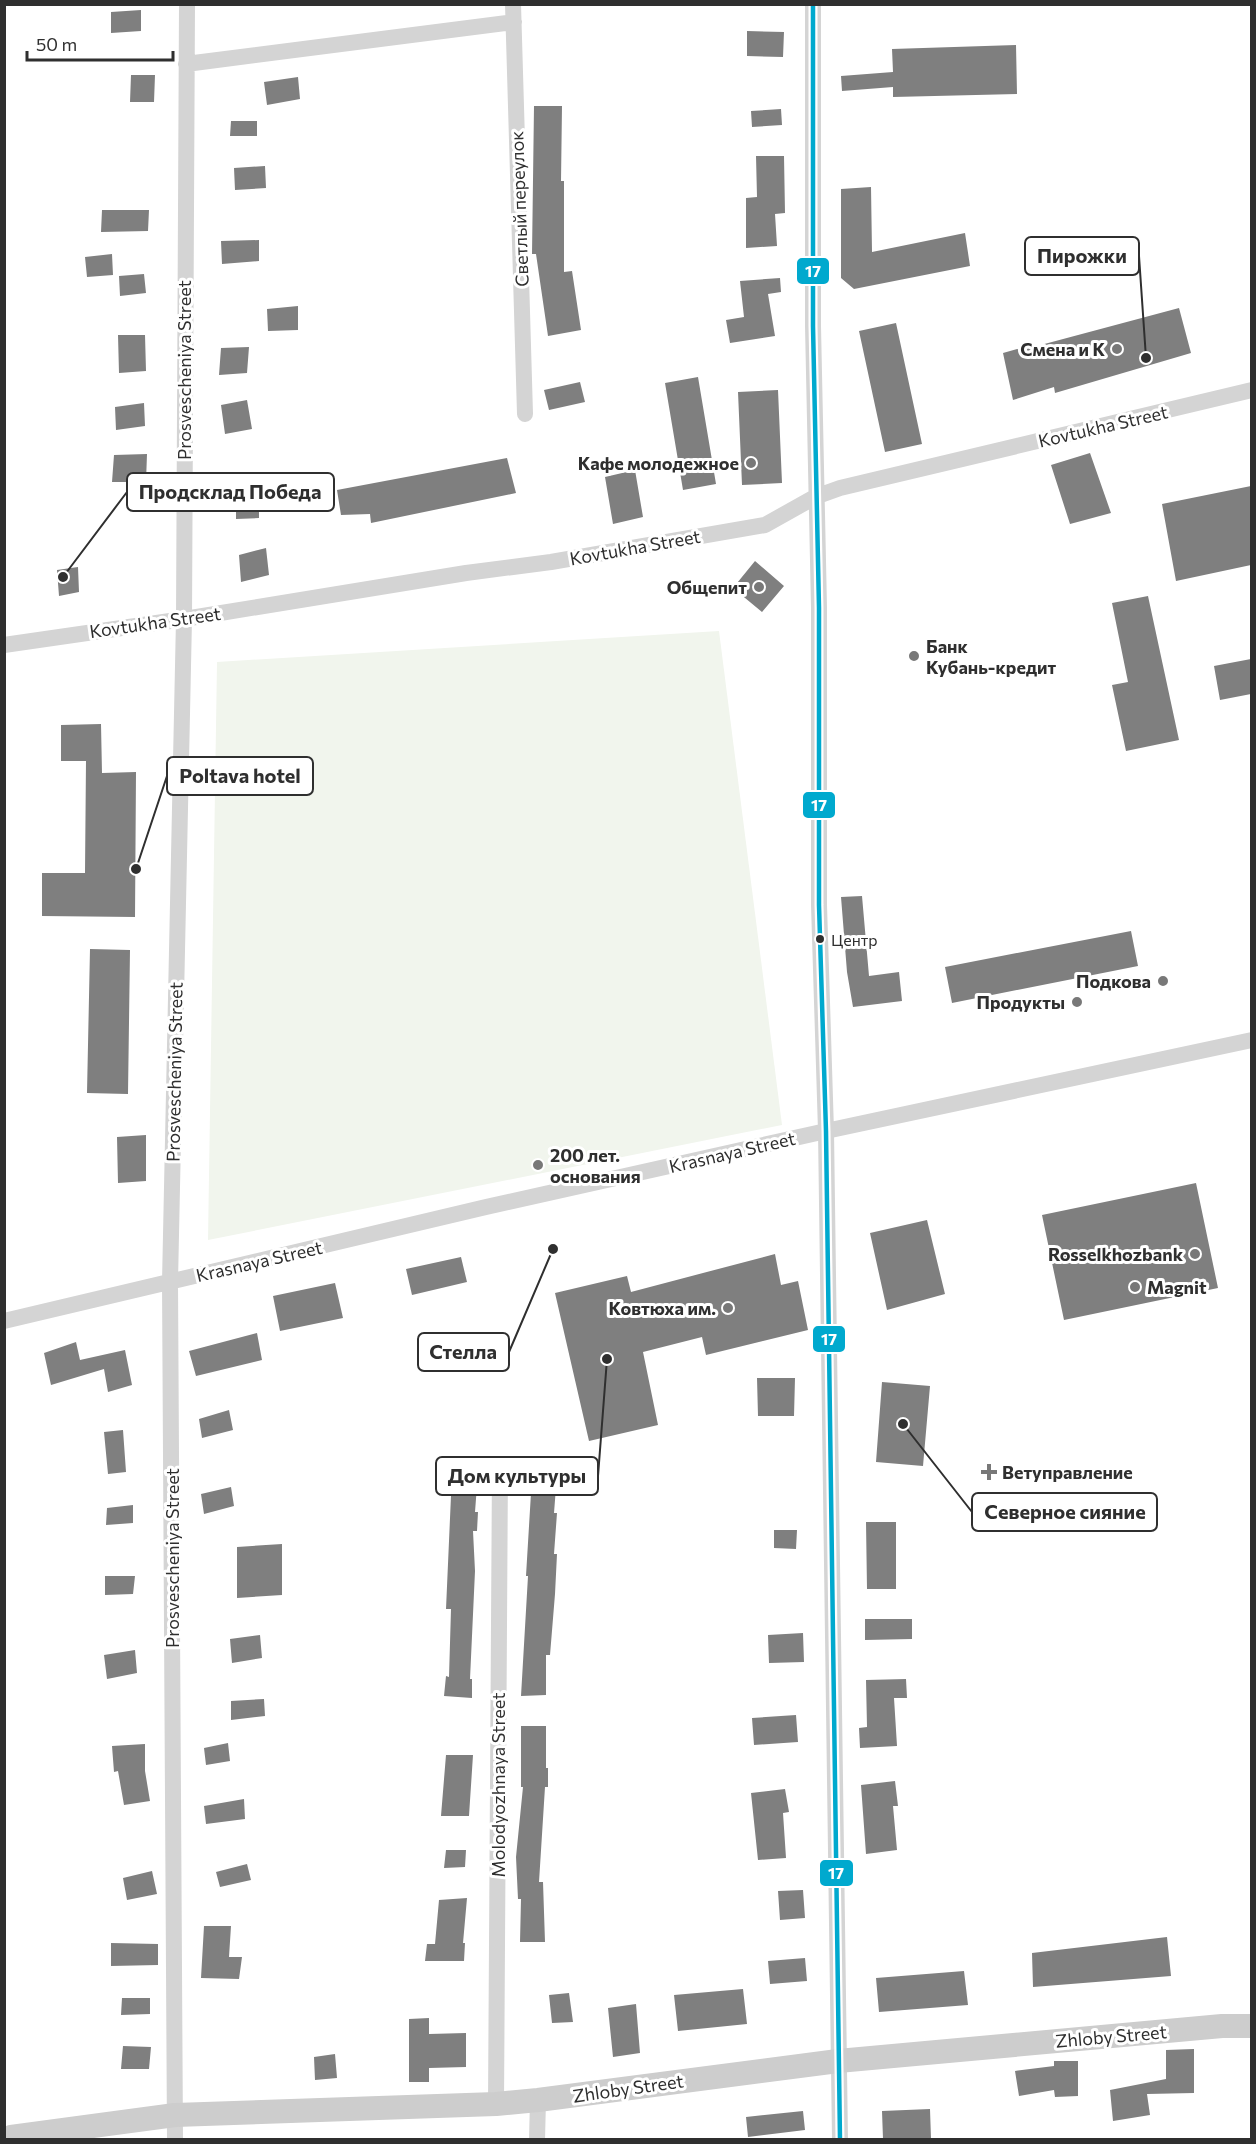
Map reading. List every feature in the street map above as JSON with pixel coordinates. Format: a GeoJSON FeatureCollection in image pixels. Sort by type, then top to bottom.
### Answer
{"type":"FeatureCollection","features":[{"type":"Feature","properties":{"kind":"street","name":"Prosvescheniya Street"},"geometry":{"type":"LineString","coordinates":[[175,2139],[170,1282],[184,619],[187,4]]}},
{"type":"Feature","properties":{"kind":"street","name":"Светлый переулок"},"geometry":{"type":"LineString","coordinates":[[513,4],[525,414]]}},
{"type":"Feature","properties":{"kind":"street"},"geometry":{"type":"LineString","coordinates":[[813,4],[816,497],[819,608],[819,905],[826,1131],[840,2139]]}},
{"type":"Feature","properties":{"kind":"street"},"geometry":{"type":"LineString","coordinates":[[186,64],[514,22]]}},
{"type":"Feature","properties":{"kind":"street","name":"Kovtukha Street"},"geometry":{"type":"LineString","coordinates":[[4,645],[184,619],[466,573],[551,562],[765,525],[816,497],[840,488],[1251,390]]}},
{"type":"Feature","properties":{"kind":"street","name":"Krasnaya Street"},"geometry":{"type":"LineString","coordinates":[[4,1321],[486,1207],[1251,1040]]}},
{"type":"Feature","properties":{"kind":"street","name":"Molodyozhnaya Street"},"geometry":{"type":"LineString","coordinates":[[496,2104],[500,1465]]}},
{"type":"Feature","properties":{"kind":"street","name":"Zhloby Street"},"geometry":{"type":"LineString","coordinates":[[5,2139],[175,2115],[496,2104],[838,2061],[1222,2026],[1251,2026]]}},
{"type":"Feature","properties":{"kind":"street"},"geometry":{"type":"LineString","coordinates":[[537,2139],[538,2100]]}},
{"type":"Feature","properties":{"kind":"shaded area"},"geometry":{"type":"Polygon","coordinates":[[[719,631],[782,1125],[208,1240],[217,662],[719,631]]]}},
{"type":"Feature","properties":{"kind":"building"},"geometry":{"type":"Polygon","coordinates":[[[141,10],[141,31],[111,33],[111,12],[141,10]]]}},
{"type":"Feature","properties":{"kind":"building"},"geometry":{"type":"Polygon","coordinates":[[[747,31],[784,32],[783,57],[747,56],[747,31]]]}},
{"type":"Feature","properties":{"kind":"building"},"geometry":{"type":"Polygon","coordinates":[[[1016,45],[1017,94],[893,97],[893,87],[842,91],[841,76],[893,72],[892,49],[1016,45]]]}},
{"type":"Feature","properties":{"kind":"building"},"geometry":{"type":"Polygon","coordinates":[[[131,75],[155,75],[154,102],[130,102],[131,75]]]}},
{"type":"Feature","properties":{"kind":"building"},"geometry":{"type":"Polygon","coordinates":[[[298,77],[300,99],[267,105],[264,82],[298,77]]]}},
{"type":"Feature","properties":{"kind":"building"},"geometry":{"type":"Polygon","coordinates":[[[534,106],[562,106],[561,181],[564,181],[564,272],[572,271],[581,330],[548,336],[536,254],[532,254],[534,106]]]}},
{"type":"Feature","properties":{"kind":"building"},"geometry":{"type":"Polygon","coordinates":[[[781,109],[782,125],[752,127],[751,111],[781,109]]]}},
{"type":"Feature","properties":{"kind":"building"},"geometry":{"type":"Polygon","coordinates":[[[231,121],[257,121],[257,136],[230,136],[231,121]]]}},
{"type":"Feature","properties":{"kind":"building"},"geometry":{"type":"Polygon","coordinates":[[[756,156],[784,156],[785,213],[775,214],[777,246],[746,248],[746,198],[757,197],[756,156]]]}},
{"type":"Feature","properties":{"kind":"building"},"geometry":{"type":"Polygon","coordinates":[[[265,166],[266,188],[235,190],[234,168],[265,166]]]}},
{"type":"Feature","properties":{"kind":"building"},"geometry":{"type":"Polygon","coordinates":[[[871,187],[872,252],[965,233],[970,266],[854,289],[841,278],[841,189],[871,187]]]}},
{"type":"Feature","properties":{"kind":"building"},"geometry":{"type":"Polygon","coordinates":[[[102,210],[149,210],[148,231],[101,232],[102,210]]]}},
{"type":"Feature","properties":{"kind":"building"},"geometry":{"type":"Polygon","coordinates":[[[259,240],[259,261],[222,264],[221,241],[259,240]]]}},
{"type":"Feature","properties":{"kind":"building"},"geometry":{"type":"Polygon","coordinates":[[[112,254],[113,275],[87,277],[85,257],[112,254]]]}},
{"type":"Feature","properties":{"kind":"building"},"geometry":{"type":"Polygon","coordinates":[[[144,274],[146,293],[120,296],[119,276],[144,274]]]}},
{"type":"Feature","properties":{"kind":"building"},"geometry":{"type":"Polygon","coordinates":[[[780,278],[781,292],[768,294],[775,336],[730,343],[726,320],[744,317],[740,281],[780,278]]]}},
{"type":"Feature","properties":{"kind":"building"},"geometry":{"type":"Polygon","coordinates":[[[298,306],[298,330],[268,331],[267,309],[298,306]]]}},
{"type":"Feature","properties":{"kind":"building","name":"Смена и К"},"geometry":{"type":"Polygon","coordinates":[[[1179,308],[1191,353],[1055,393],[1054,387],[1013,400],[1003,353],[1021,348],[1022,350],[1179,308]]]}},
{"type":"Feature","properties":{"kind":"building"},"geometry":{"type":"Polygon","coordinates":[[[896,323],[922,444],[885,452],[859,331],[896,323]]]}},
{"type":"Feature","properties":{"kind":"building"},"geometry":{"type":"Polygon","coordinates":[[[118,335],[145,335],[146,371],[119,373],[118,335]]]}},
{"type":"Feature","properties":{"kind":"building"},"geometry":{"type":"Polygon","coordinates":[[[249,347],[247,373],[219,375],[221,348],[249,347]]]}},
{"type":"Feature","properties":{"kind":"building"},"geometry":{"type":"Polygon","coordinates":[[[698,377],[716,484],[683,490],[665,383],[698,377]]]}},
{"type":"Feature","properties":{"kind":"building"},"geometry":{"type":"Polygon","coordinates":[[[580,382],[585,402],[549,410],[544,390],[580,382]]]}},
{"type":"Feature","properties":{"kind":"building"},"geometry":{"type":"Polygon","coordinates":[[[778,390],[782,483],[742,485],[738,392],[778,390]]]}},
{"type":"Feature","properties":{"kind":"building"},"geometry":{"type":"Polygon","coordinates":[[[247,400],[252,429],[225,434],[221,405],[247,400]]]}},
{"type":"Feature","properties":{"kind":"building"},"geometry":{"type":"Polygon","coordinates":[[[144,403],[145,426],[116,430],[115,407],[144,403]]]}},
{"type":"Feature","properties":{"kind":"building"},"geometry":{"type":"Polygon","coordinates":[[[1090,453],[1111,513],[1070,524],[1051,465],[1090,453]]]}},
{"type":"Feature","properties":{"kind":"building"},"geometry":{"type":"Polygon","coordinates":[[[147,454],[146,482],[112,482],[114,455],[147,454]]]}},
{"type":"Feature","properties":{"kind":"building"},"geometry":{"type":"Polygon","coordinates":[[[507,458],[516,493],[371,523],[370,514],[341,515],[337,490],[507,458]]]}},
{"type":"Feature","properties":{"kind":"building"},"geometry":{"type":"Polygon","coordinates":[[[635,470],[643,517],[613,524],[605,477],[635,470]]]}},
{"type":"Feature","properties":{"kind":"building"},"geometry":{"type":"Polygon","coordinates":[[[1251,486],[1251,565],[1176,581],[1162,504],[1251,486]]]}},
{"type":"Feature","properties":{"kind":"building"},"geometry":{"type":"Polygon","coordinates":[[[259,498],[259,518],[236,519],[236,499],[259,498]]]}},
{"type":"Feature","properties":{"kind":"building"},"geometry":{"type":"Polygon","coordinates":[[[266,548],[269,575],[241,582],[239,555],[266,548]]]}},
{"type":"Feature","properties":{"kind":"building","name":"Общепит"},"geometry":{"type":"Polygon","coordinates":[[[755,561],[784,586],[762,612],[733,588],[755,561]]]}},
{"type":"Feature","properties":{"kind":"building"},"geometry":{"type":"Polygon","coordinates":[[[78,567],[79,592],[59,596],[57,570],[78,567]]]}},
{"type":"Feature","properties":{"kind":"building"},"geometry":{"type":"Polygon","coordinates":[[[1148,596],[1179,740],[1126,751],[1112,685],[1128,682],[1112,603],[1148,596]]]}},
{"type":"Feature","properties":{"kind":"building"},"geometry":{"type":"Polygon","coordinates":[[[1251,659],[1251,694],[1220,700],[1214,666],[1251,659]]]}},
{"type":"Feature","properties":{"kind":"building"},"geometry":{"type":"Polygon","coordinates":[[[101,724],[102,773],[136,772],[135,917],[42,916],[42,873],[85,873],[86,761],[61,761],[61,725],[101,724]]]}},
{"type":"Feature","properties":{"kind":"building"},"geometry":{"type":"Polygon","coordinates":[[[862,896],[869,976],[899,972],[902,1001],[853,1007],[847,972],[841,897],[862,896]]]}},
{"type":"Feature","properties":{"kind":"building"},"geometry":{"type":"Polygon","coordinates":[[[1131,931],[1138,966],[952,1003],[945,967],[1131,931]]]}},
{"type":"Feature","properties":{"kind":"building"},"geometry":{"type":"Polygon","coordinates":[[[90,949],[130,950],[128,1094],[87,1093],[90,949]]]}},
{"type":"Feature","properties":{"kind":"building"},"geometry":{"type":"Polygon","coordinates":[[[146,1135],[146,1181],[118,1183],[117,1137],[146,1135]]]}},
{"type":"Feature","properties":{"kind":"building"},"geometry":{"type":"Polygon","coordinates":[[[1196,1183],[1218,1288],[1064,1320],[1042,1215],[1196,1183]]]}},
{"type":"Feature","properties":{"kind":"building"},"geometry":{"type":"Polygon","coordinates":[[[927,1220],[945,1294],[887,1310],[870,1233],[927,1220]]]}},
{"type":"Feature","properties":{"kind":"building"},"geometry":{"type":"Polygon","coordinates":[[[775,1254],[781,1285],[798,1281],[808,1330],[706,1355],[702,1337],[643,1352],[658,1425],[589,1441],[555,1293],[627,1276],[631,1292],[775,1254]]]}},
{"type":"Feature","properties":{"kind":"building"},"geometry":{"type":"Polygon","coordinates":[[[461,1257],[467,1282],[412,1295],[406,1269],[461,1257]]]}},
{"type":"Feature","properties":{"kind":"building"},"geometry":{"type":"Polygon","coordinates":[[[335,1283],[343,1318],[280,1331],[273,1296],[335,1283]]]}},
{"type":"Feature","properties":{"kind":"building"},"geometry":{"type":"Polygon","coordinates":[[[257,1333],[262,1360],[196,1376],[189,1351],[257,1333]]]}},
{"type":"Feature","properties":{"kind":"building"},"geometry":{"type":"Polygon","coordinates":[[[76,1342],[80,1360],[125,1350],[132,1385],[108,1392],[104,1369],[51,1385],[44,1353],[76,1342]]]}},
{"type":"Feature","properties":{"kind":"building"},"geometry":{"type":"Polygon","coordinates":[[[757,1378],[795,1378],[794,1416],[758,1416],[757,1378]]]}},
{"type":"Feature","properties":{"kind":"building"},"geometry":{"type":"Polygon","coordinates":[[[882,1382],[930,1386],[923,1466],[876,1462],[882,1382]]]}},
{"type":"Feature","properties":{"kind":"building"},"geometry":{"type":"Polygon","coordinates":[[[229,1410],[233,1430],[202,1438],[199,1419],[229,1410]]]}},
{"type":"Feature","properties":{"kind":"building"},"geometry":{"type":"Polygon","coordinates":[[[123,1430],[126,1472],[108,1474],[104,1432],[123,1430]]]}},
{"type":"Feature","properties":{"kind":"building"},"geometry":{"type":"Polygon","coordinates":[[[478,1472],[475,1512],[478,1512],[477,1531],[473,1531],[475,1571],[470,1679],[472,1679],[472,1698],[444,1696],[446,1676],[449,1677],[451,1609],[446,1609],[452,1473],[478,1472]]]}},
{"type":"Feature","properties":{"kind":"building"},"geometry":{"type":"Polygon","coordinates":[[[529,1473],[557,1474],[554,1554],[557,1554],[550,1655],[546,1655],[546,1695],[521,1696],[531,1493],[527,1493],[529,1473]]]}},
{"type":"Feature","properties":{"kind":"building"},"geometry":{"type":"Polygon","coordinates":[[[231,1487],[234,1506],[204,1514],[201,1494],[231,1487]]]}},
{"type":"Feature","properties":{"kind":"building"},"geometry":{"type":"Polygon","coordinates":[[[133,1505],[133,1523],[106,1525],[107,1508],[133,1505]]]}},
{"type":"Feature","properties":{"kind":"building"},"geometry":{"type":"Polygon","coordinates":[[[866,1522],[896,1522],[896,1589],[867,1589],[866,1522]]]}},
{"type":"Feature","properties":{"kind":"building"},"geometry":{"type":"Polygon","coordinates":[[[774,1530],[797,1530],[796,1549],[774,1548],[774,1530]]]}},
{"type":"Feature","properties":{"kind":"building"},"geometry":{"type":"Polygon","coordinates":[[[282,1544],[282,1595],[237,1598],[237,1547],[282,1544]]]}},
{"type":"Feature","properties":{"kind":"building"},"geometry":{"type":"Polygon","coordinates":[[[105,1576],[135,1576],[133,1594],[105,1595],[105,1576]]]}},
{"type":"Feature","properties":{"kind":"building"},"geometry":{"type":"Polygon","coordinates":[[[865,1619],[912,1619],[912,1639],[865,1640],[865,1619]]]}},
{"type":"Feature","properties":{"kind":"building"},"geometry":{"type":"Polygon","coordinates":[[[803,1633],[804,1662],[769,1663],[768,1635],[803,1633]]]}},
{"type":"Feature","properties":{"kind":"building"},"geometry":{"type":"Polygon","coordinates":[[[260,1635],[262,1658],[232,1663],[230,1639],[260,1635]]]}},
{"type":"Feature","properties":{"kind":"building"},"geometry":{"type":"Polygon","coordinates":[[[135,1650],[137,1673],[107,1679],[104,1655],[135,1650]]]}},
{"type":"Feature","properties":{"kind":"building"},"geometry":{"type":"Polygon","coordinates":[[[906,1679],[907,1698],[894,1698],[897,1746],[860,1748],[859,1728],[867,1727],[866,1680],[906,1679]]]}},
{"type":"Feature","properties":{"kind":"building"},"geometry":{"type":"Polygon","coordinates":[[[264,1699],[265,1716],[231,1720],[231,1701],[264,1699]]]}},
{"type":"Feature","properties":{"kind":"building"},"geometry":{"type":"Polygon","coordinates":[[[796,1715],[798,1742],[754,1745],[752,1718],[796,1715]]]}},
{"type":"Feature","properties":{"kind":"building"},"geometry":{"type":"Polygon","coordinates":[[[521,1726],[546,1726],[548,1787],[545,1787],[539,1882],[543,1882],[545,1942],[520,1942],[521,1899],[518,1899],[516,1857],[523,1787],[521,1787],[521,1726]]]}},
{"type":"Feature","properties":{"kind":"building"},"geometry":{"type":"Polygon","coordinates":[[[228,1743],[230,1761],[206,1765],[204,1748],[228,1743]]]}},
{"type":"Feature","properties":{"kind":"building"},"geometry":{"type":"Polygon","coordinates":[[[145,1744],[145,1771],[150,1801],[124,1805],[118,1771],[114,1772],[112,1746],[145,1744]]]}},
{"type":"Feature","properties":{"kind":"building"},"geometry":{"type":"Polygon","coordinates":[[[446,1755],[473,1755],[469,1816],[441,1816],[446,1755]]]}},
{"type":"Feature","properties":{"kind":"building"},"geometry":{"type":"Polygon","coordinates":[[[895,1781],[898,1806],[893,1806],[897,1850],[866,1854],[861,1785],[895,1781]]]}},
{"type":"Feature","properties":{"kind":"building"},"geometry":{"type":"Polygon","coordinates":[[[785,1789],[789,1812],[783,1813],[786,1858],[758,1860],[751,1793],[785,1789]]]}},
{"type":"Feature","properties":{"kind":"building"},"geometry":{"type":"Polygon","coordinates":[[[244,1799],[245,1819],[206,1824],[204,1806],[244,1799]]]}},
{"type":"Feature","properties":{"kind":"building"},"geometry":{"type":"Polygon","coordinates":[[[446,1850],[466,1850],[465,1867],[444,1868],[446,1850]]]}},
{"type":"Feature","properties":{"kind":"building"},"geometry":{"type":"Polygon","coordinates":[[[247,1864],[251,1880],[220,1887],[216,1872],[247,1864]]]}},
{"type":"Feature","properties":{"kind":"building"},"geometry":{"type":"Polygon","coordinates":[[[152,1871],[157,1894],[127,1900],[123,1878],[152,1871]]]}},
{"type":"Feature","properties":{"kind":"building"},"geometry":{"type":"Polygon","coordinates":[[[803,1890],[805,1918],[780,1920],[778,1891],[803,1890]]]}},
{"type":"Feature","properties":{"kind":"building"},"geometry":{"type":"Polygon","coordinates":[[[467,1898],[463,1943],[465,1943],[464,1961],[425,1961],[427,1944],[435,1944],[439,1900],[467,1898]]]}},
{"type":"Feature","properties":{"kind":"building"},"geometry":{"type":"Polygon","coordinates":[[[204,1926],[231,1926],[229,1957],[242,1957],[239,1979],[201,1978],[204,1926]]]}},
{"type":"Feature","properties":{"kind":"building"},"geometry":{"type":"Polygon","coordinates":[[[1167,1937],[1171,1976],[1033,1987],[1032,1953],[1167,1937]]]}},
{"type":"Feature","properties":{"kind":"building"},"geometry":{"type":"Polygon","coordinates":[[[111,1943],[158,1944],[158,1965],[111,1966],[111,1943]]]}},
{"type":"Feature","properties":{"kind":"building"},"geometry":{"type":"Polygon","coordinates":[[[805,1958],[807,1981],[770,1984],[768,1961],[805,1958]]]}},
{"type":"Feature","properties":{"kind":"building"},"geometry":{"type":"Polygon","coordinates":[[[964,1971],[968,2005],[879,2012],[876,1978],[964,1971]]]}},
{"type":"Feature","properties":{"kind":"building"},"geometry":{"type":"Polygon","coordinates":[[[743,1989],[747,2024],[678,2031],[674,1995],[743,1989]]]}},
{"type":"Feature","properties":{"kind":"building"},"geometry":{"type":"Polygon","coordinates":[[[569,1993],[573,2022],[552,2023],[549,1995],[569,1993]]]}},
{"type":"Feature","properties":{"kind":"building"},"geometry":{"type":"Polygon","coordinates":[[[122,1998],[150,1998],[150,2014],[121,2015],[122,1998]]]}},
{"type":"Feature","properties":{"kind":"building"},"geometry":{"type":"Polygon","coordinates":[[[636,2004],[640,2053],[613,2057],[608,2008],[636,2004]]]}},
{"type":"Feature","properties":{"kind":"building"},"geometry":{"type":"Polygon","coordinates":[[[429,2018],[429,2034],[466,2033],[466,2067],[429,2068],[429,2082],[409,2082],[409,2019],[429,2018]]]}},
{"type":"Feature","properties":{"kind":"building"},"geometry":{"type":"Polygon","coordinates":[[[123,2046],[151,2047],[149,2069],[121,2069],[123,2046]]]}},
{"type":"Feature","properties":{"kind":"building"},"geometry":{"type":"Polygon","coordinates":[[[1194,2049],[1194,2093],[1147,2094],[1150,2115],[1113,2121],[1110,2090],[1166,2079],[1166,2050],[1194,2049]]]}},
{"type":"Feature","properties":{"kind":"building"},"geometry":{"type":"Polygon","coordinates":[[[335,2054],[337,2078],[315,2080],[314,2057],[335,2054]]]}},
{"type":"Feature","properties":{"kind":"building"},"geometry":{"type":"Polygon","coordinates":[[[1054,2061],[1078,2061],[1078,2096],[1055,2097],[1054,2090],[1019,2096],[1015,2071],[1054,2066],[1054,2061]]]}},
{"type":"Feature","properties":{"kind":"building"},"geometry":{"type":"Polygon","coordinates":[[[930,2109],[931,2139],[883,2139],[882,2111],[930,2109]]]}},
{"type":"Feature","properties":{"kind":"building"},"geometry":{"type":"Polygon","coordinates":[[[803,2111],[805,2130],[748,2137],[746,2117],[803,2111]]]}},
{"type":"Feature","properties":{"kind":"transit line","name":"17"},"geometry":{"type":"LineString","coordinates":[[813,4],[813,326],[819,608],[819,905],[826,1131],[840,2140]]}},
{"type":"Feature","properties":{"kind":"place","name":"Смена и К"},"geometry":{"type":"Point","coordinates":[1117,349]}},
{"type":"Feature","properties":{"kind":"place","name":"Пирожки"},"geometry":{"type":"Point","coordinates":[1146,358]}},
{"type":"Feature","properties":{"kind":"place","name":"Кафе молодежное"},"geometry":{"type":"Point","coordinates":[751,463]}},
{"type":"Feature","properties":{"kind":"place","name":"Продсклад Победа"},"geometry":{"type":"Point","coordinates":[63,577]}},
{"type":"Feature","properties":{"kind":"place","name":"Общепит"},"geometry":{"type":"Point","coordinates":[759,587]}},
{"type":"Feature","properties":{"kind":"place","name":"Банк Кубань-кредит"},"geometry":{"type":"Point","coordinates":[914,656]}},
{"type":"Feature","properties":{"kind":"place","name":"Poltava hotel"},"geometry":{"type":"Point","coordinates":[136,869]}},
{"type":"Feature","properties":{"kind":"place","name":"Центр"},"geometry":{"type":"Point","coordinates":[820,939]}},
{"type":"Feature","properties":{"kind":"place","name":"Подкова"},"geometry":{"type":"Point","coordinates":[1163,981]}},
{"type":"Feature","properties":{"kind":"place","name":"Продукты"},"geometry":{"type":"Point","coordinates":[1077,1002]}},
{"type":"Feature","properties":{"kind":"place","name":"200 лет. основания"},"geometry":{"type":"Point","coordinates":[538,1165]}},
{"type":"Feature","properties":{"kind":"place","name":"Стелла"},"geometry":{"type":"Point","coordinates":[553,1249]}},
{"type":"Feature","properties":{"kind":"place","name":"Rosselkhozbank"},"geometry":{"type":"Point","coordinates":[1195,1254]}},
{"type":"Feature","properties":{"kind":"place","name":"Magnit"},"geometry":{"type":"Point","coordinates":[1135,1287]}},
{"type":"Feature","properties":{"kind":"place","name":"Ковтюха им."},"geometry":{"type":"Point","coordinates":[728,1308]}},
{"type":"Feature","properties":{"kind":"place","name":"Дом культуры"},"geometry":{"type":"Point","coordinates":[607,1359]}},
{"type":"Feature","properties":{"kind":"place","name":"Северное сияние"},"geometry":{"type":"Point","coordinates":[903,1424]}},
{"type":"Feature","properties":{"kind":"place","name":"Ветуправление"},"geometry":{"type":"Point","coordinates":[989,1472]}}]}
